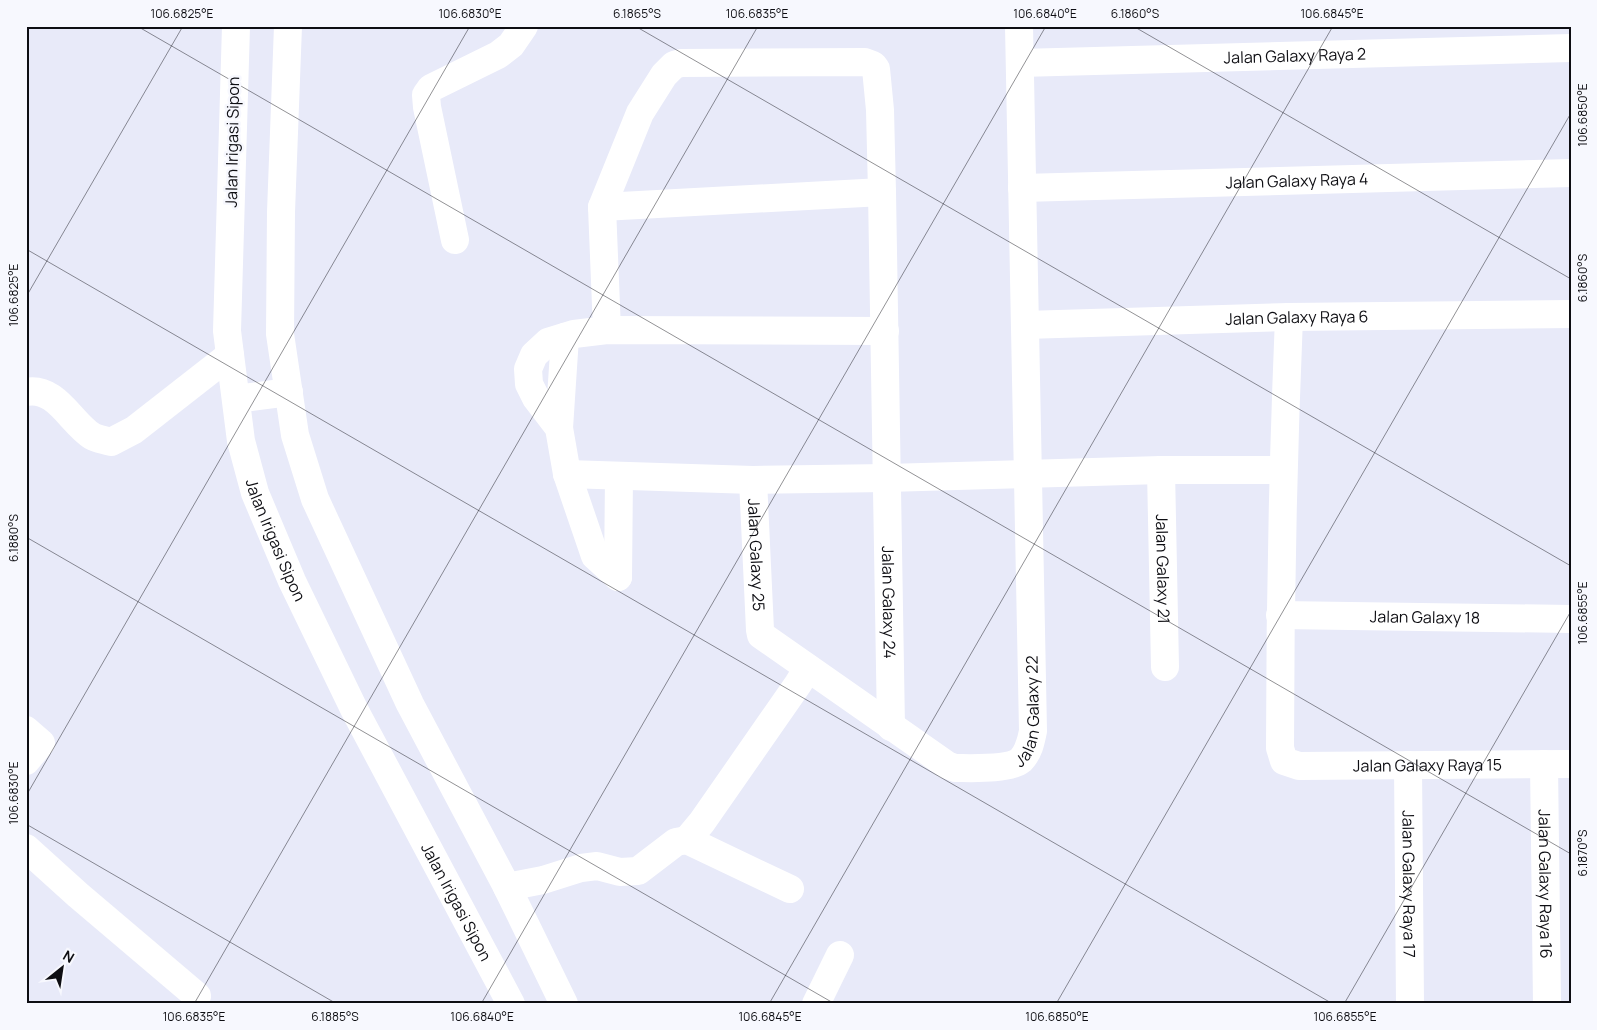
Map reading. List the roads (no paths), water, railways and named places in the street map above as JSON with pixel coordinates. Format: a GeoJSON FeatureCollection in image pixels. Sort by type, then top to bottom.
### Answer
{"type":"FeatureCollection","features":[{"type":"Feature","properties":{"kind":"street","name":"Jalan Irigasi Sipon"},"geometry":{"type":"LineString","coordinates":[[236,26],[227,331],[238,399],[241,441],[255,493],[292,581],[354,709],[511,1004]]}},
{"type":"Feature","properties":{"kind":"street"},"geometry":{"type":"LineString","coordinates":[[288,26],[281,212],[280,334],[287,393],[295,435],[315,499],[410,704],[507,887],[564,1004]]}},
{"type":"Feature","properties":{"kind":"street"},"geometry":{"type":"LineString","coordinates":[[455,240],[427,107],[427,92],[431,88],[498,55],[511,45],[524,26]]}},
{"type":"Feature","properties":{"kind":"street","name":"Jalan Galaxy 22"},"geometry":{"type":"LineString","coordinates":[[760,630],[768,641],[946,765],[955,768],[1010,766],[1021,759],[1028,748],[1033,731],[1019,26]]}},
{"type":"Feature","properties":{"kind":"street","name":"Jalan Galaxy Raya 2"},"geometry":{"type":"LineString","coordinates":[[1020,63],[1571,48]]}},
{"type":"Feature","properties":{"kind":"street","name":"Jalan Galaxy 24"},"geometry":{"type":"LineString","coordinates":[[602,207],[640,113],[664,75],[674,65],[680,63],[865,62],[873,65],[876,69],[880,110],[882,192],[891,727]]}},
{"type":"Feature","properties":{"kind":"street","name":"Jalan Galaxy Raya 4"},"geometry":{"type":"LineString","coordinates":[[1022,188],[1571,173]]}},
{"type":"Feature","properties":{"kind":"street"},"geometry":{"type":"LineString","coordinates":[[606,330],[602,207],[882,192]]}},
{"type":"Feature","properties":{"kind":"street","name":"Jalan Galaxy Raya 6"},"geometry":{"type":"LineString","coordinates":[[1025,325],[1289,317],[1571,314]]}},
{"type":"Feature","properties":{"kind":"street"},"geometry":{"type":"LineString","coordinates":[[1280,615],[1289,317]]}},
{"type":"Feature","properties":{"kind":"street"},"geometry":{"type":"LineString","coordinates":[[619,476],[618,577],[595,556],[567,474],[559,428],[536,398],[529,384],[528,369],[534,355],[548,342],[574,334],[606,330],[885,331]]}},
{"type":"Feature","properties":{"kind":"street"},"geometry":{"type":"LineString","coordinates":[[26,392],[35,390],[56,400],[92,436],[111,442],[134,430],[230,355]]}},
{"type":"Feature","properties":{"kind":"street"},"geometry":{"type":"LineString","coordinates":[[238,399],[287,393]]}},
{"type":"Feature","properties":{"kind":"street"},"geometry":{"type":"LineString","coordinates":[[567,474],[753,480],[1160,470],[1283,470]]}},
{"type":"Feature","properties":{"kind":"street","name":"Jalan Galaxy 21"},"geometry":{"type":"LineString","coordinates":[[1160,470],[1165,667]]}},
{"type":"Feature","properties":{"kind":"street","name":"Jalan Galaxy 25"},"geometry":{"type":"LineString","coordinates":[[753,480],[760,630]]}},
{"type":"Feature","properties":{"kind":"street","name":"Jalan Galaxy 18"},"geometry":{"type":"LineString","coordinates":[[1280,615],[1571,619]]}},
{"type":"Feature","properties":{"kind":"street","name":"Jalan Galaxy Raya 15"},"geometry":{"type":"LineString","coordinates":[[1280,615],[1280,748],[1284,761],[1299,766],[1558,764]]}},
{"type":"Feature","properties":{"kind":"street"},"geometry":{"type":"LineString","coordinates":[[687,840],[708,814],[808,668]]}},
{"type":"Feature","properties":{"kind":"street"},"geometry":{"type":"LineString","coordinates":[[26,730],[41,743],[26,760]]}},
{"type":"Feature","properties":{"kind":"street","name":"Jalan Galaxy Raya 16"},"geometry":{"type":"LineString","coordinates":[[1547,1004],[1558,764]]}},
{"type":"Feature","properties":{"kind":"street","name":"Jalan Galaxy Raya 17"},"geometry":{"type":"LineString","coordinates":[[1408,765],[1410,1004]]}},
{"type":"Feature","properties":{"kind":"street"},"geometry":{"type":"LineString","coordinates":[[507,887],[543,880],[581,868],[597,866],[620,872],[638,871],[676,842],[687,840],[790,889]]}},
{"type":"Feature","properties":{"kind":"street"},"geometry":{"type":"LineString","coordinates":[[26,848],[78,895],[197,996]]}},
{"type":"Feature","properties":{"kind":"street"},"geometry":{"type":"LineString","coordinates":[[816,1004],[840,955]]}}]}
